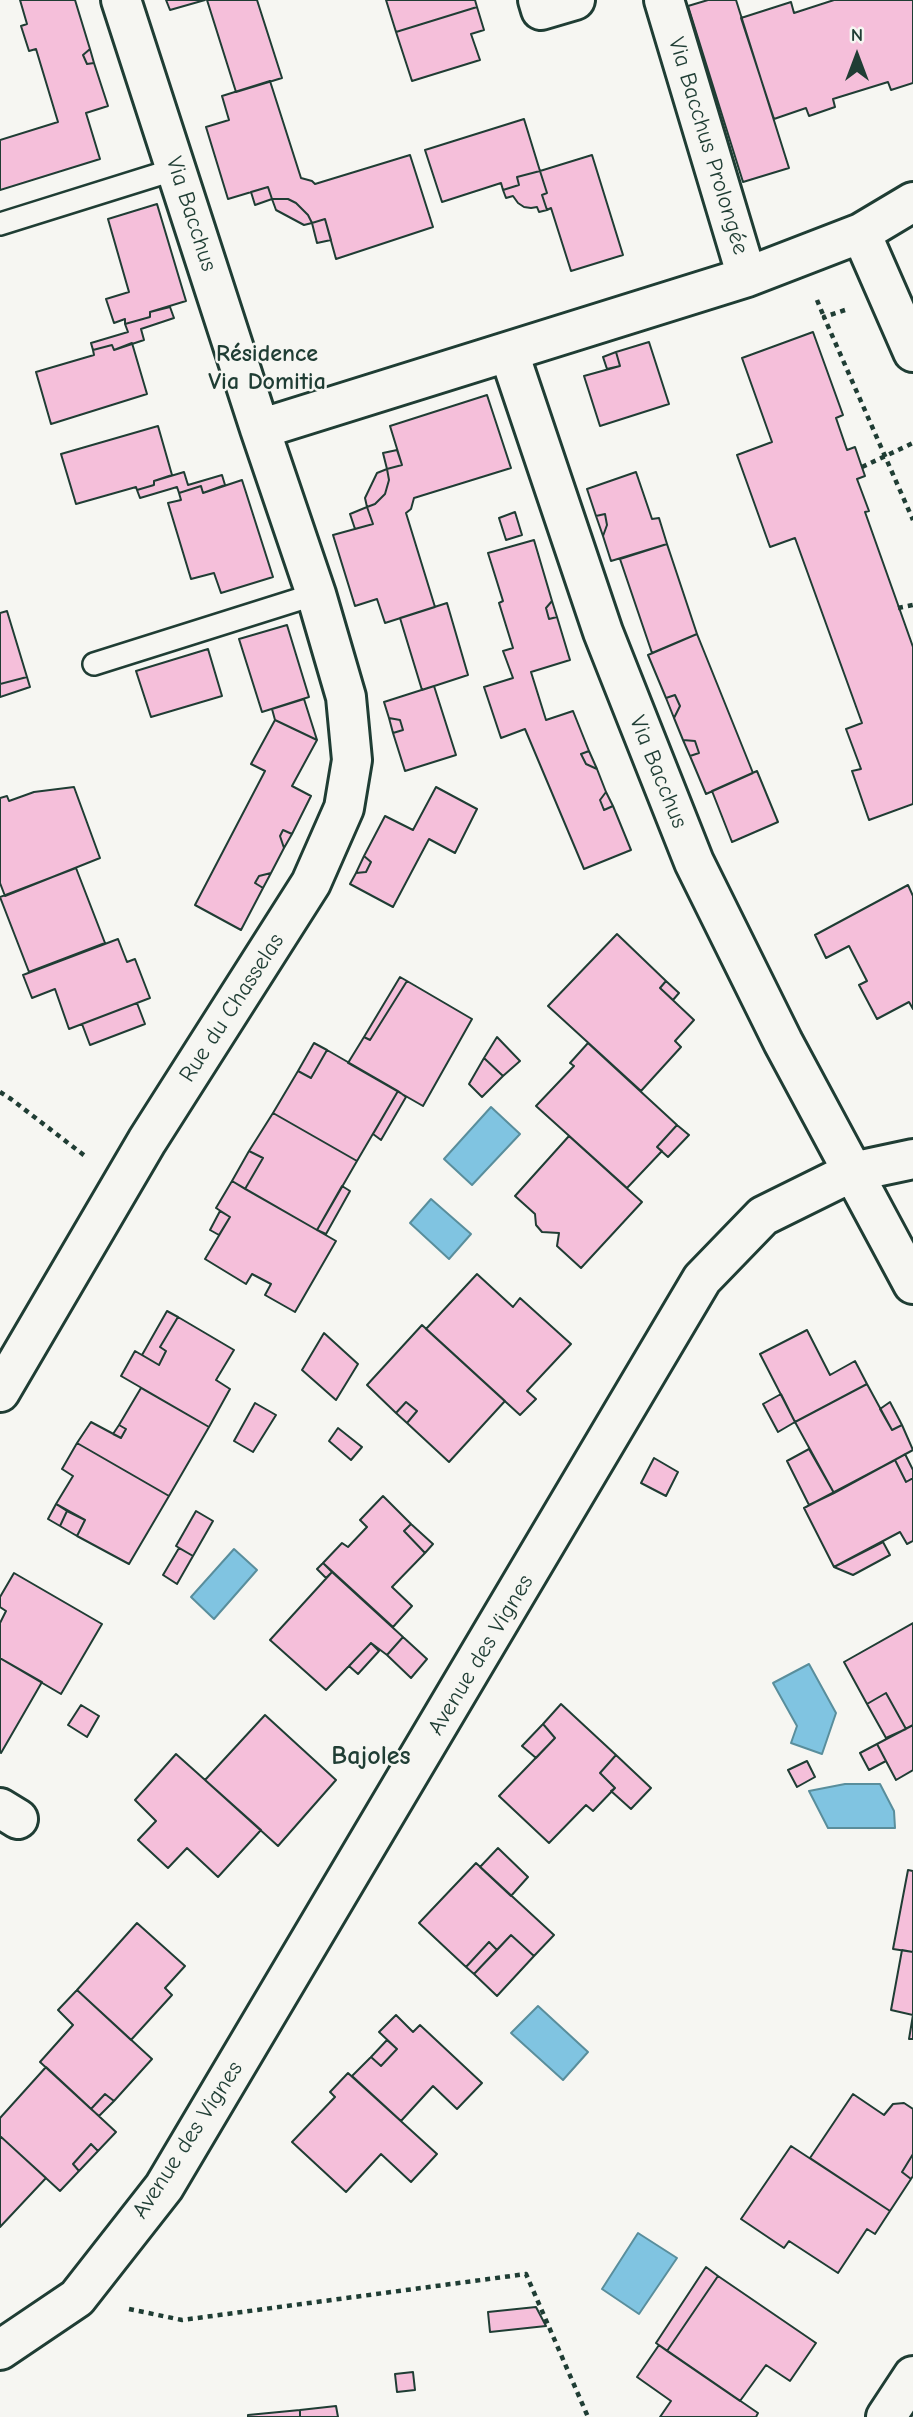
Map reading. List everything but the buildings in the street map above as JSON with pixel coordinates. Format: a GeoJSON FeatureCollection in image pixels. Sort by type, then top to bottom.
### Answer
{"type":"FeatureCollection","features":[{"type":"Feature","properties":{"kind":"street","name":"Via Bacchus"},"geometry":{"type":"LineString","coordinates":[[121,0],[316,594]]}},
{"type":"Feature","properties":{"kind":"street"},"geometry":{"type":"LineString","coordinates":[[538,0],[541,10],[575,0]]}},
{"type":"Feature","properties":{"kind":"street","name":"Via Bacchus Prolongée"},"geometry":{"type":"LineString","coordinates":[[664,0],[747,277],[861,233],[913,202]]}},
{"type":"Feature","properties":{"kind":"street"},"geometry":{"type":"LineString","coordinates":[[861,233],[913,352]]}},
{"type":"Feature","properties":{"kind":"street"},"geometry":{"type":"LineString","coordinates":[[260,429],[747,277]]}},
{"type":"Feature","properties":{"kind":"street","name":"Via Bacchus"},"geometry":{"type":"LineString","coordinates":[[509,353],[603,632],[694,862],[783,1042],[913,1284]]}},
{"type":"Feature","properties":{"kind":"street","name":"Rue du Chasselas"},"geometry":{"type":"LineString","coordinates":[[0,1392],[154,1130],[312,883],[344,808],[352,760],[346,697],[316,594]]}},
{"type":"Feature","properties":{"kind":"street","name":"Avenue des Vignes"},"geometry":{"type":"LineString","coordinates":[[0,2350],[77,2298],[164,2187],[702,1279],[763,1216],[852,1172],[913,1159]]}},
{"type":"Feature","properties":{"kind":"street"},"geometry":{"type":"LineString","coordinates":[[886,2417],[913,2376]]}},
{"type":"Feature","properties":{"kind":"lane"},"geometry":{"type":"LineString","coordinates":[[0,223],[176,169]]}},
{"type":"Feature","properties":{"kind":"lane"},"geometry":{"type":"LineString","coordinates":[[94,664],[316,594]]}},
{"type":"Feature","properties":{"kind":"path"},"geometry":{"type":"LineString","coordinates":[[888,295],[824,317],[913,520]]}},
{"type":"Feature","properties":{"kind":"path"},"geometry":{"type":"LineString","coordinates":[[862,467],[913,443]]}},
{"type":"Feature","properties":{"kind":"path"},"geometry":{"type":"LineString","coordinates":[[898,608],[913,605]]}},
{"type":"Feature","properties":{"kind":"path"},"geometry":{"type":"LineString","coordinates":[[0,1092],[121,1185]]}},
{"type":"Feature","properties":{"kind":"path"},"geometry":{"type":"LineString","coordinates":[[77,2298],[182,2320],[526,2274],[588,2417]]}},
{"type":"Feature","properties":{"kind":"water"},"geometry":{"type":"Polygon","coordinates":[[[491,1107],[520,1134],[472,1185],[444,1159],[491,1107]]]}},
{"type":"Feature","properties":{"kind":"water"},"geometry":{"type":"Polygon","coordinates":[[[431,1199],[471,1234],[449,1259],[410,1223],[431,1199]]]}},
{"type":"Feature","properties":{"kind":"water"},"geometry":{"type":"Polygon","coordinates":[[[234,1549],[257,1570],[214,1619],[191,1597],[234,1549]]]}},
{"type":"Feature","properties":{"kind":"water"},"geometry":{"type":"Polygon","coordinates":[[[809,1664],[836,1713],[822,1754],[791,1743],[797,1726],[773,1683],[809,1664]]]}},
{"type":"Feature","properties":{"kind":"water"},"geometry":{"type":"Polygon","coordinates":[[[845,1784],[880,1784],[894,1811],[895,1828],[828,1828],[809,1791],[845,1784]]]}},
{"type":"Feature","properties":{"kind":"water"},"geometry":{"type":"Polygon","coordinates":[[[538,2006],[588,2052],[563,2080],[511,2033],[538,2006]]]}},
{"type":"Feature","properties":{"kind":"water"},"geometry":{"type":"Polygon","coordinates":[[[638,2233],[677,2258],[639,2314],[602,2289],[638,2233]]]}},
{"type":"Feature","properties":{"kind":"district","name":"Résidence Via Domitia"},"geometry":{"type":"Point","coordinates":[267,368]}},
{"type":"Feature","properties":{"kind":"district","name":"Bajoles"},"geometry":{"type":"Point","coordinates":[371,1757]}}]}
